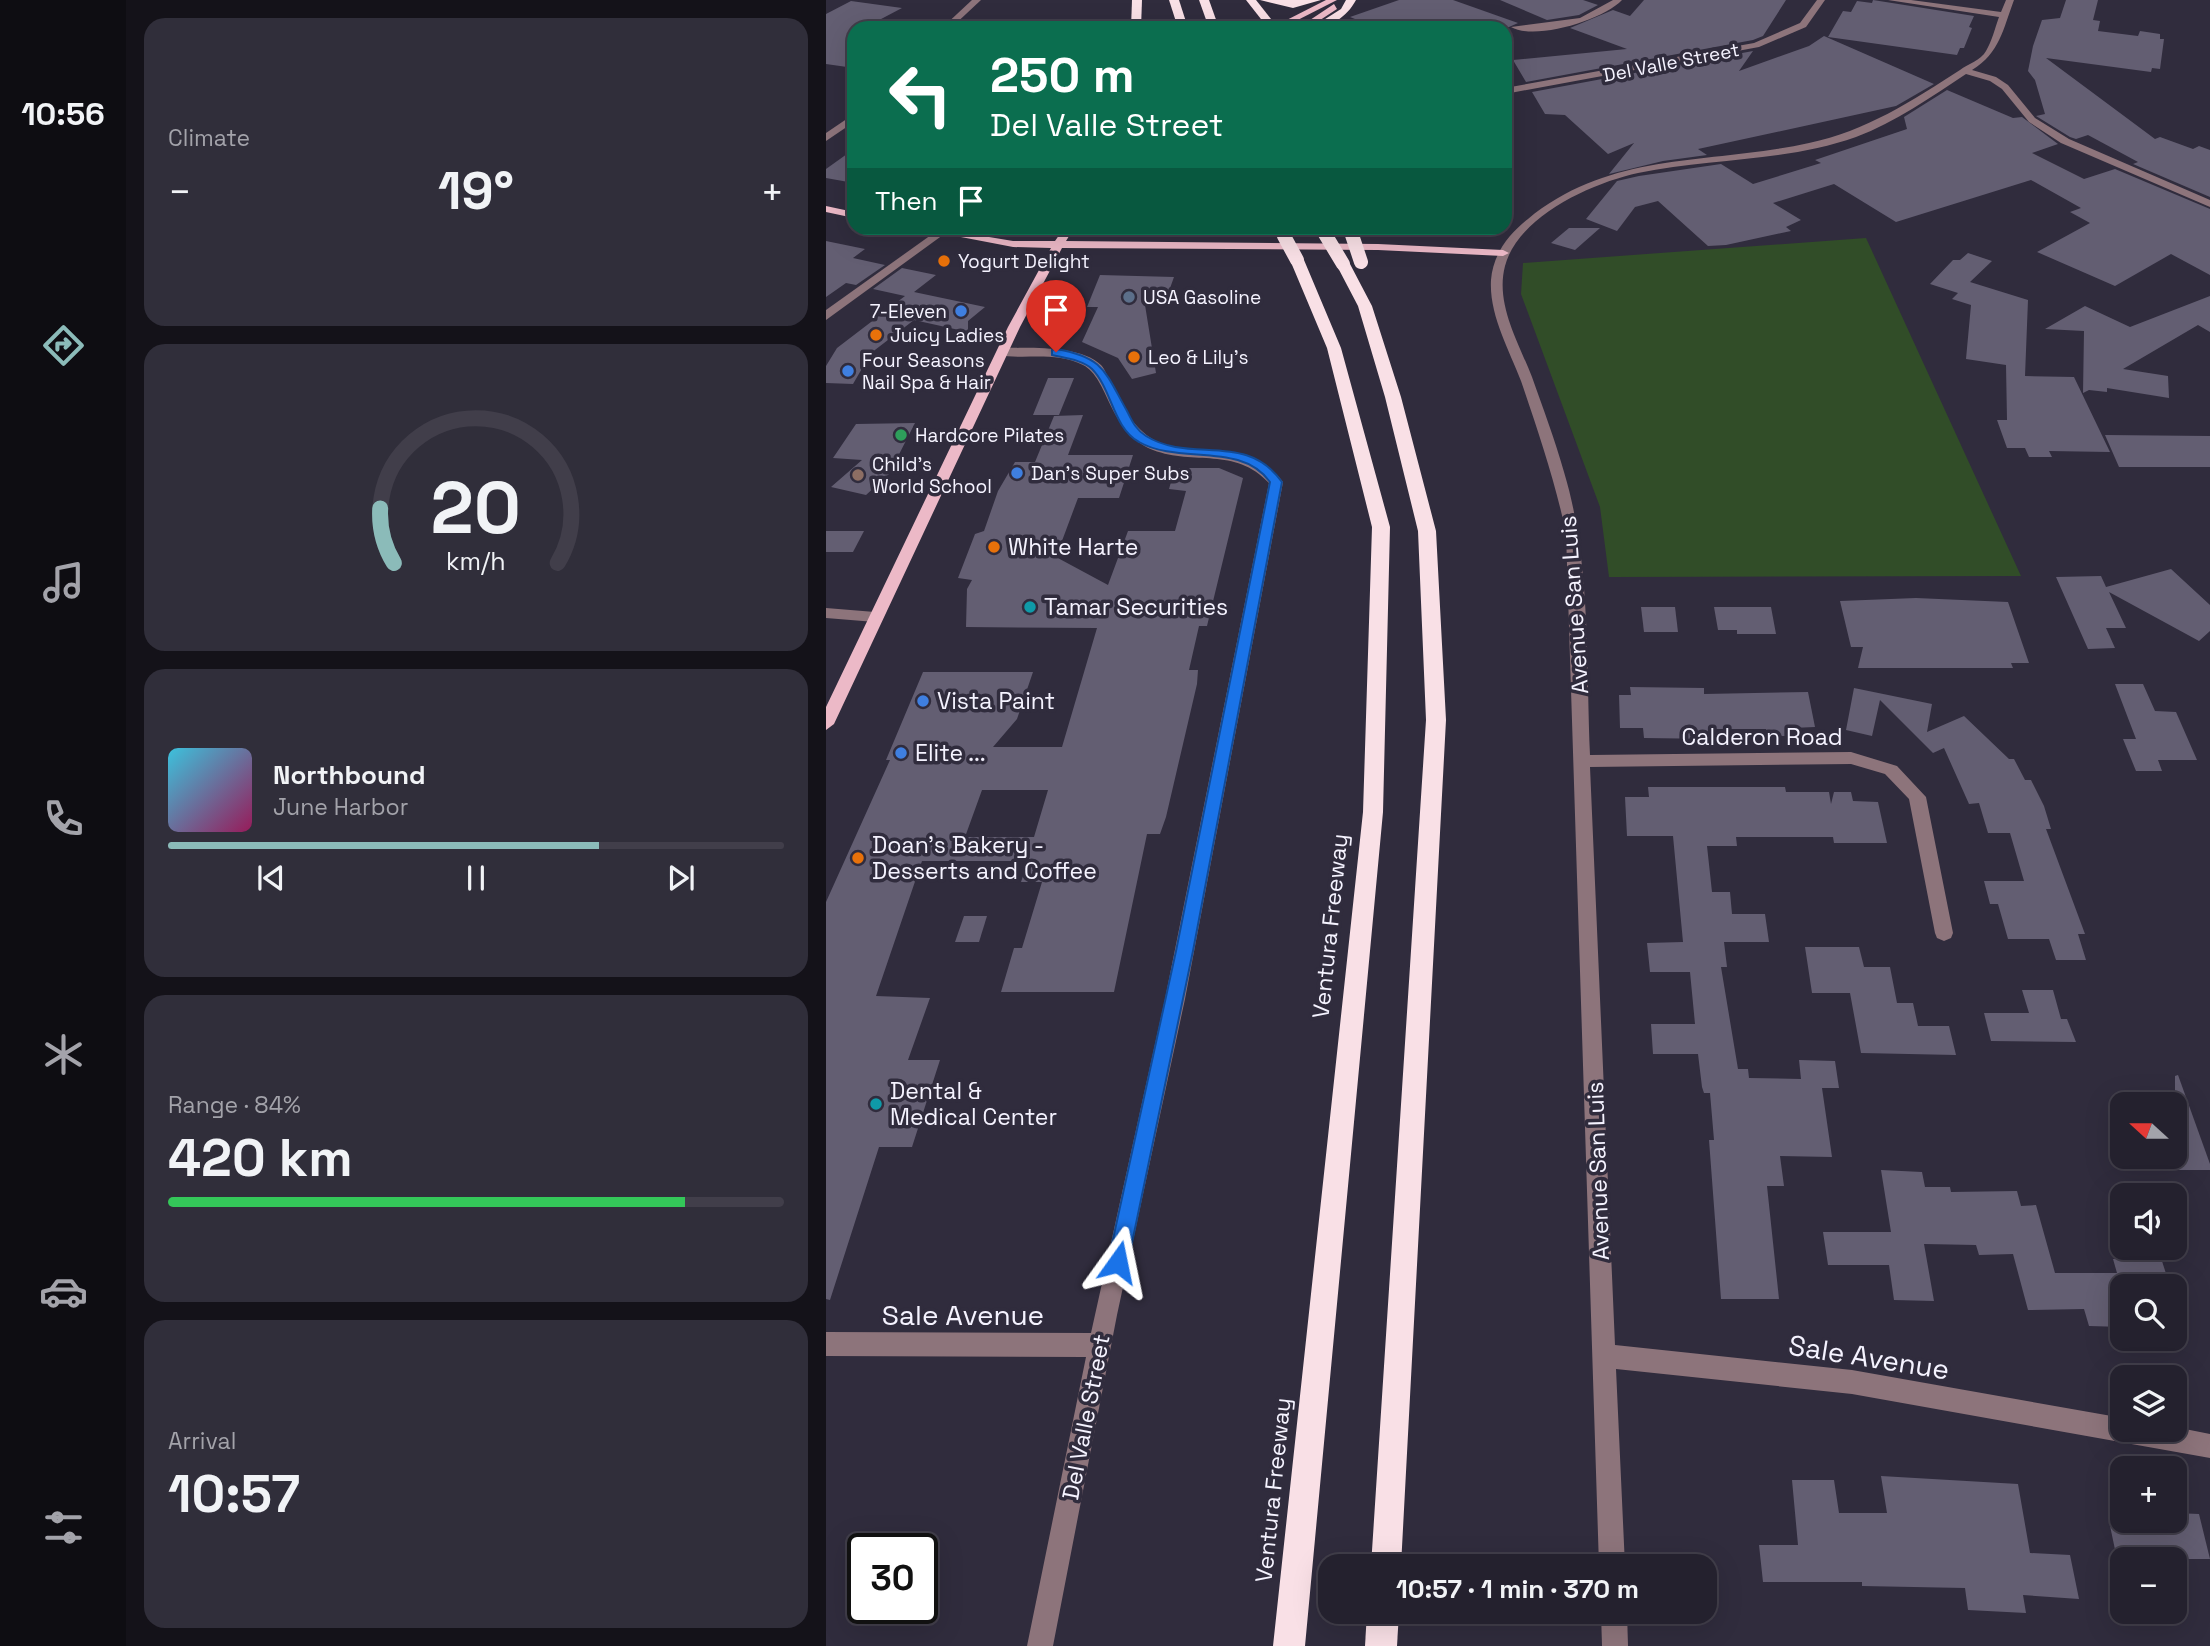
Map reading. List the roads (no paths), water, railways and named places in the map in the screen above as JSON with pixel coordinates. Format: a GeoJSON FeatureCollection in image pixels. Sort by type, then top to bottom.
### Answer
{"type":"FeatureCollection","features":[{"type":"Feature","properties":{"kind":"highway"},"geometry":{"type":"LineString","coordinates":[[1136,21],[1137,0]]}},
{"type":"Feature","properties":{"kind":"highway"},"geometry":{"type":"LineString","coordinates":[[1174,0],[1181,21]]}},
{"type":"Feature","properties":{"kind":"highway"},"geometry":{"type":"LineString","coordinates":[[1204,0],[1212,21]]}},
{"type":"Feature","properties":{"kind":"highway"},"geometry":{"type":"LineString","coordinates":[[1251,0],[1268,21]]}},
{"type":"Feature","properties":{"kind":"highway"},"geometry":{"type":"LineString","coordinates":[[1265,0],[1293,5],[1316,0]]}},
{"type":"Feature","properties":{"kind":"highway"},"geometry":{"type":"LineString","coordinates":[[1327,21],[1345,10],[1351,0]]}},
{"type":"Feature","properties":{"kind":"highway","name":"Ventura Freeway"},"geometry":{"type":"LineString","coordinates":[[1284,235],[1334,348],[1358,430],[1381,527],[1373,813],[1289,1646]]}},
{"type":"Feature","properties":{"kind":"highway"},"geometry":{"type":"LineString","coordinates":[[1326,235],[1365,306],[1393,397],[1427,531],[1436,720],[1387,1554]]}},
{"type":"Feature","properties":{"kind":"highway"},"geometry":{"type":"LineString","coordinates":[[1352,235],[1361,262],[1365,306]]}},
{"type":"Feature","properties":{"kind":"highway"},"geometry":{"type":"LineString","coordinates":[[1381,1646],[1382,1624]]}},
{"type":"Feature","properties":{"kind":"main road"},"geometry":{"type":"LineString","coordinates":[[1289,21],[1334,0]]}},
{"type":"Feature","properties":{"kind":"main road"},"geometry":{"type":"LineString","coordinates":[[1312,21],[1342,0]]}},
{"type":"Feature","properties":{"kind":"main road"},"geometry":{"type":"LineString","coordinates":[[826,209],[847,214]]}},
{"type":"Feature","properties":{"kind":"main road"},"geometry":{"type":"LineString","coordinates":[[960,235],[1013,244],[1378,247],[1503,253]]}},
{"type":"Feature","properties":{"kind":"main road"},"geometry":{"type":"LineString","coordinates":[[826,723],[1002,352],[1064,235]]}},
{"type":"Feature","properties":{"kind":"street"},"geometry":{"type":"LineString","coordinates":[[954,21],[977,0]]}},
{"type":"Feature","properties":{"kind":"street"},"geometry":{"type":"LineString","coordinates":[[1515,27],[1575,22],[1594,16],[1618,0]]}},
{"type":"Feature","properties":{"kind":"street","name":"Del Valle Street"},"geometry":{"type":"LineString","coordinates":[[1512,90],[1756,46],[1791,33],[1803,24],[1821,0]]}},
{"type":"Feature","properties":{"kind":"street"},"geometry":{"type":"LineString","coordinates":[[1892,0],[2005,15]]}},
{"type":"Feature","properties":{"kind":"street"},"geometry":{"type":"LineString","coordinates":[[1503,253],[1534,216],[1565,197],[1601,181],[1668,164],[1813,145],[1874,125],[1964,71],[1990,52],[2010,0]]}},
{"type":"Feature","properties":{"kind":"street"},"geometry":{"type":"LineString","coordinates":[[1964,71],[1993,79],[2005,87],[2032,120],[2066,142],[2210,204]]}},
{"type":"Feature","properties":{"kind":"street"},"geometry":{"type":"LineString","coordinates":[[826,138],[847,122]]}},
{"type":"Feature","properties":{"kind":"street"},"geometry":{"type":"LineString","coordinates":[[826,316],[938,235]]}},
{"type":"Feature","properties":{"kind":"street","name":"Avenue San Luis"},"geometry":{"type":"LineString","coordinates":[[1503,253],[1497,283],[1499,302],[1561,475],[1573,533],[1612,1554]]}},
{"type":"Feature","properties":{"kind":"street","name":"Del Valle Street"},"geometry":{"type":"LineString","coordinates":[[1002,352],[1056,352],[1087,361],[1096,367],[1132,431],[1143,440],[1172,450],[1227,454],[1250,460],[1267,470],[1276,482],[1182,963],[1100,1345],[1040,1646]]}},
{"type":"Feature","properties":{"kind":"street"},"geometry":{"type":"LineString","coordinates":[[826,613],[875,617]]}},
{"type":"Feature","properties":{"kind":"street","name":"Calderon Road"},"geometry":{"type":"LineString","coordinates":[[1582,761],[1851,758],[1891,769],[1917,797],[1944,933]]}},
{"type":"Feature","properties":{"kind":"street","name":"Sale Avenue"},"geometry":{"type":"LineString","coordinates":[[826,1344],[1100,1345]]}},
{"type":"Feature","properties":{"kind":"street","name":"Sale Avenue"},"geometry":{"type":"LineString","coordinates":[[1605,1356],[1852,1382],[2110,1428]]}},
{"type":"Feature","properties":{"kind":"street","name":"Sale Avenue"},"geometry":{"type":"LineString","coordinates":[[2187,1442],[2210,1446]]}},
{"type":"Feature","properties":{"kind":"street"},"geometry":{"type":"LineString","coordinates":[[1614,1624],[1615,1646]]}},
{"type":"Feature","properties":{"kind":"place","name":"Yogurt Delight"},"geometry":{"type":"Point","coordinates":[944,261]}},
{"type":"Feature","properties":{"kind":"place","name":"USA Gasoline"},"geometry":{"type":"Point","coordinates":[1129,297]}},
{"type":"Feature","properties":{"kind":"place","name":"7-Eleven"},"geometry":{"type":"Point","coordinates":[961,311]}},
{"type":"Feature","properties":{"kind":"place","name":"Juicy Ladies"},"geometry":{"type":"Point","coordinates":[876,335]}},
{"type":"Feature","properties":{"kind":"place","name":"Leo & Lily's"},"geometry":{"type":"Point","coordinates":[1134,357]}},
{"type":"Feature","properties":{"kind":"place","name":"Four Seasons Nail Spa & Hair"},"geometry":{"type":"Point","coordinates":[848,371]}},
{"type":"Feature","properties":{"kind":"place","name":"Hardcore Pilates"},"geometry":{"type":"Point","coordinates":[901,435]}},
{"type":"Feature","properties":{"kind":"place","name":"Dan's Super Subs"},"geometry":{"type":"Point","coordinates":[1017,473]}},
{"type":"Feature","properties":{"kind":"place","name":"Child's World School"},"geometry":{"type":"Point","coordinates":[858,475]}},
{"type":"Feature","properties":{"kind":"place","name":"White Harte"},"geometry":{"type":"Point","coordinates":[994,547]}},
{"type":"Feature","properties":{"kind":"place","name":"Tamar Securities"},"geometry":{"type":"Point","coordinates":[1030,607]}},
{"type":"Feature","properties":{"kind":"place","name":"Vista Paint"},"geometry":{"type":"Point","coordinates":[923,701]}},
{"type":"Feature","properties":{"kind":"place","name":"Elite ..."},"geometry":{"type":"Point","coordinates":[901,753]}},
{"type":"Feature","properties":{"kind":"place","name":"Doan's Bakery - Desserts and Coffee"},"geometry":{"type":"Point","coordinates":[858,858]}},
{"type":"Feature","properties":{"kind":"place","name":"Dental & Medical Center"},"geometry":{"type":"Point","coordinates":[876,1104]}}]}
